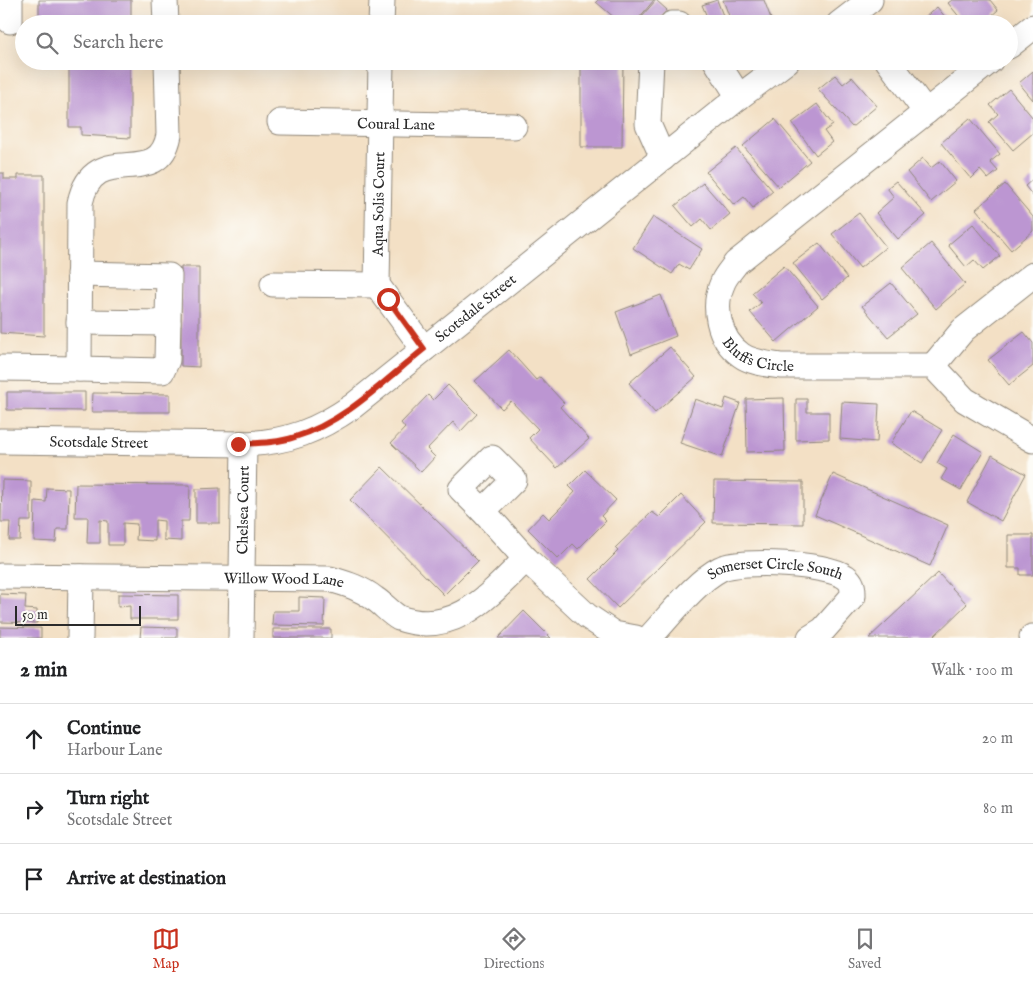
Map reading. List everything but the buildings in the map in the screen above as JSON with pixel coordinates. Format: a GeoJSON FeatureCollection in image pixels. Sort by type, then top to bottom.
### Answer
{"type":"FeatureCollection","features":[{"type":"Feature","properties":{"kind":"street"},"geometry":{"type":"LineString","coordinates":[[165,0],[166,15]]}},
{"type":"Feature","properties":{"kind":"street"},"geometry":{"type":"LineString","coordinates":[[382,0],[382,15]]}},
{"type":"Feature","properties":{"kind":"street"},"geometry":{"type":"LineString","coordinates":[[1018,39],[1033,27]]}},
{"type":"Feature","properties":{"kind":"street"},"geometry":{"type":"LineString","coordinates":[[79,369],[80,203],[83,190],[90,179],[109,166],[141,165],[153,162],[167,146],[169,135],[167,70]]}},
{"type":"Feature","properties":{"kind":"street","name":"Aqua Solis Court"},"geometry":{"type":"LineString","coordinates":[[377,285],[381,70]]}},
{"type":"Feature","properties":{"kind":"street"},"geometry":{"type":"LineString","coordinates":[[651,70],[648,124],[663,158]]}},
{"type":"Feature","properties":{"kind":"street"},"geometry":{"type":"LineString","coordinates":[[722,70],[739,97]]}},
{"type":"Feature","properties":{"kind":"street","name":"Scotsdale Street"},"geometry":{"type":"LineString","coordinates":[[0,441],[244,444],[296,437],[326,424],[353,406],[739,97],[776,70]]}},
{"type":"Feature","properties":{"kind":"street"},"geometry":{"type":"LineString","coordinates":[[895,70],[926,112]]}},
{"type":"Feature","properties":{"kind":"street","name":"Bluffs Circle"},"geometry":{"type":"LineString","coordinates":[[933,366],[781,366],[759,362],[741,355],[727,342],[720,322],[717,302],[723,281],[736,263],[979,70]]}},
{"type":"Feature","properties":{"kind":"street","name":"Coural Lane"},"geometry":{"type":"LineString","coordinates":[[280,122],[514,126]]}},
{"type":"Feature","properties":{"kind":"street"},"geometry":{"type":"LineString","coordinates":[[0,368],[162,371],[167,360],[169,276],[80,274]]}},
{"type":"Feature","properties":{"kind":"street"},"geometry":{"type":"LineString","coordinates":[[1033,275],[964,330],[933,366],[965,400],[1033,440]]}},
{"type":"Feature","properties":{"kind":"street"},"geometry":{"type":"LineString","coordinates":[[273,284],[377,285],[424,349]]}},
{"type":"Feature","properties":{"kind":"street"},"geometry":{"type":"LineString","coordinates":[[79,322],[168,323]]}},
{"type":"Feature","properties":{"kind":"street","name":"Chelsea Court"},"geometry":{"type":"LineString","coordinates":[[241,638],[244,444]]}},
{"type":"Feature","properties":{"kind":"street"},"geometry":{"type":"LineString","coordinates":[[483,511],[526,559],[587,616],[614,634],[636,638]]}},
{"type":"Feature","properties":{"kind":"street","name":"Willow Wood Lane"},"geometry":{"type":"LineString","coordinates":[[0,576],[330,580],[355,586],[376,599],[397,617],[417,627],[436,629],[452,626],[467,618],[526,559]]}},
{"type":"Feature","properties":{"kind":"street","name":"Somerset Circle South"},"geometry":{"type":"LineString","coordinates":[[649,638],[708,576],[723,568],[739,564],[806,565],[847,577],[853,586],[853,596],[824,630],[810,638]]}},
{"type":"Feature","properties":{"kind":"street"},"geometry":{"type":"LineString","coordinates":[[80,638],[81,577]]}},
{"type":"Feature","properties":{"kind":"route"},"geometry":{"type":"LineString","coordinates":[[238,444],[270,442],[296,437],[326,424],[353,406],[424,349],[388,299]]}}]}
